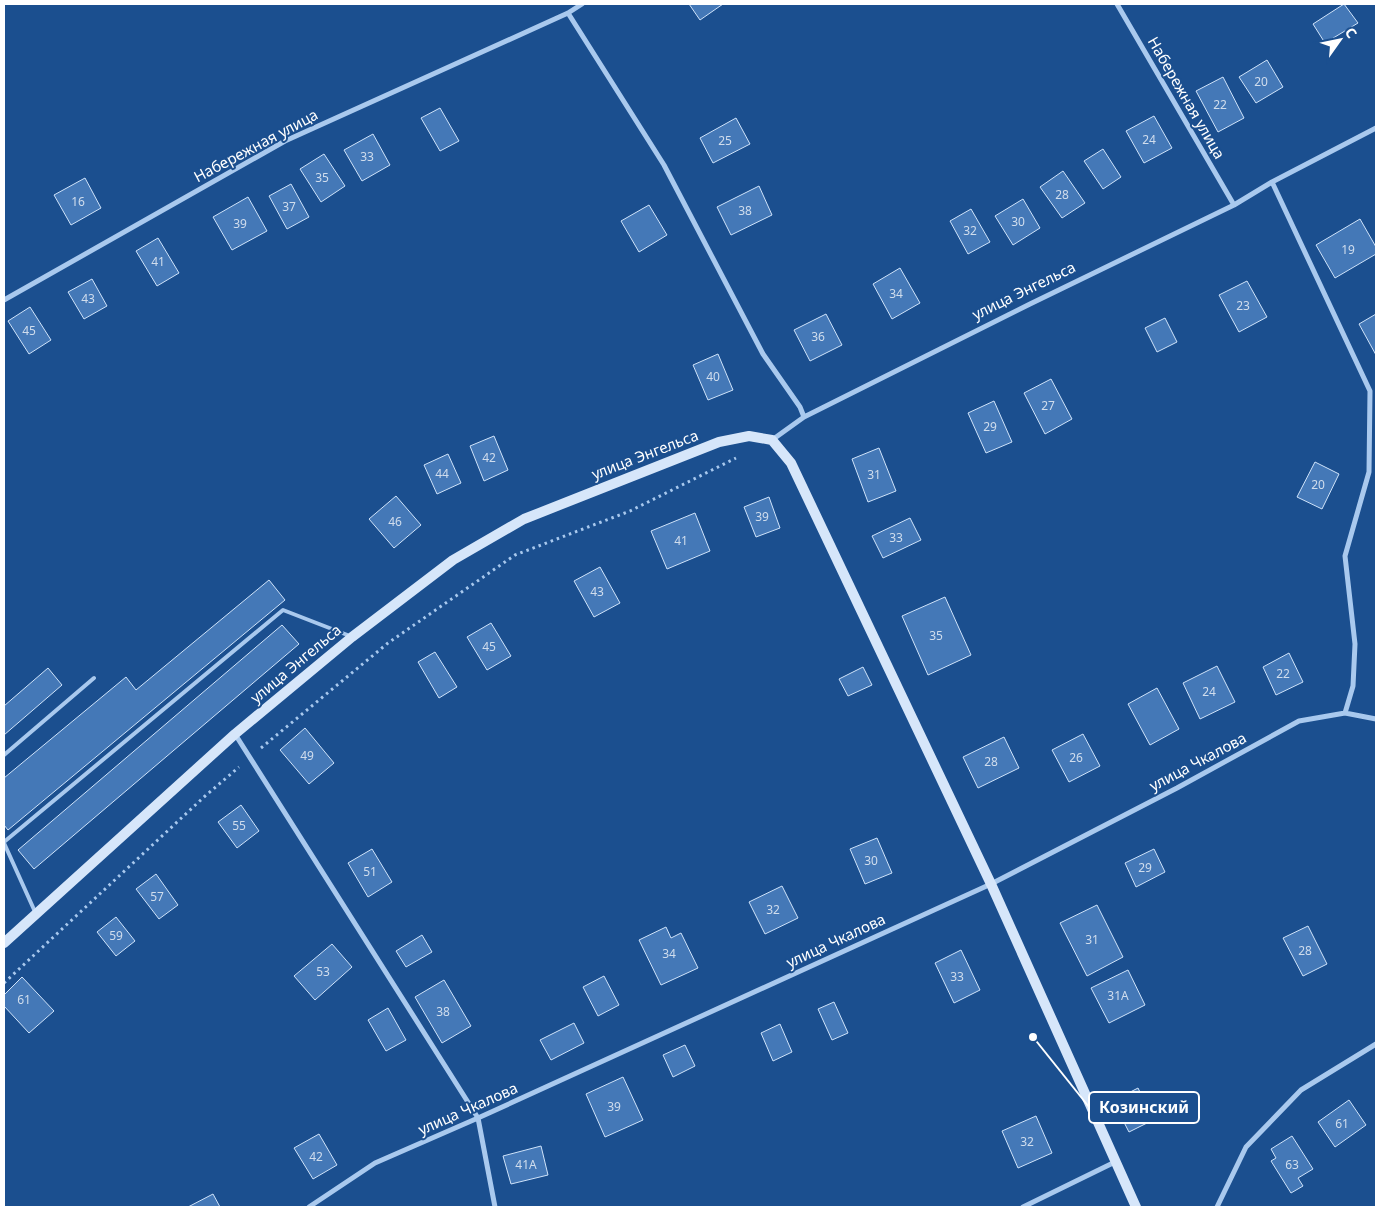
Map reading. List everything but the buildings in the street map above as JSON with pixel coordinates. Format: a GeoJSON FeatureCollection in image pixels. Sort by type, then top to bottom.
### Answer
{"type":"FeatureCollection","features":[{"type":"Feature","properties":{"kind":"main road","name":"улица Энгельса"},"geometry":{"type":"LineString","coordinates":[[4,943],[235,734],[352,637],[453,560],[524,519],[719,442],[749,436],[772,440]]}},
{"type":"Feature","properties":{"kind":"main road"},"geometry":{"type":"LineString","coordinates":[[772,440],[792,463],[991,884],[1136,1207]]}},
{"type":"Feature","properties":{"kind":"street","name":"Набережная улица"},"geometry":{"type":"LineString","coordinates":[[4,300],[284,141],[568,13],[582,4]]}},
{"type":"Feature","properties":{"kind":"street","name":"Набережная улица"},"geometry":{"type":"LineString","coordinates":[[1117,4],[1234,205]]}},
{"type":"Feature","properties":{"kind":"street"},"geometry":{"type":"LineString","coordinates":[[568,13],[664,165],[763,354],[800,407],[804,417]]}},
{"type":"Feature","properties":{"kind":"street","name":"улица Энгельса"},"geometry":{"type":"LineString","coordinates":[[772,440],[804,417],[1021,308],[1234,205],[1272,182],[1376,128]]}},
{"type":"Feature","properties":{"kind":"street"},"geometry":{"type":"LineString","coordinates":[[1272,182],[1370,391],[1369,472],[1346,556],[1355,644],[1353,686],[1345,713]]}},
{"type":"Feature","properties":{"kind":"street","name":"улица Чкалова"},"geometry":{"type":"LineString","coordinates":[[308,1207],[376,1163],[991,884],[1177,788],[1299,721],[1345,713],[1376,718]]}},
{"type":"Feature","properties":{"kind":"street"},"geometry":{"type":"LineString","coordinates":[[235,734],[478,1118],[495,1207]]}},
{"type":"Feature","properties":{"kind":"street"},"geometry":{"type":"LineString","coordinates":[[1217,1207],[1246,1147],[1294,1097],[1301,1090],[1376,1044]]}},
{"type":"Feature","properties":{"kind":"street"},"geometry":{"type":"LineString","coordinates":[[1023,1207],[1115,1162]]}},
{"type":"Feature","properties":{"kind":"lane"},"geometry":{"type":"LineString","coordinates":[[36,914],[4,843],[283,610],[352,637]]}},
{"type":"Feature","properties":{"kind":"lane"},"geometry":{"type":"LineString","coordinates":[[4,755],[94,678]]}},
{"type":"Feature","properties":{"kind":"path"},"geometry":{"type":"LineString","coordinates":[[257,752],[388,643],[515,555],[630,511],[737,458]]}},
{"type":"Feature","properties":{"kind":"path"},"geometry":{"type":"LineString","coordinates":[[4,983],[242,764]]}},
{"type":"Feature","properties":{"kind":"place","name":"Козинский"},"geometry":{"type":"Point","coordinates":[1033,1037]}}]}
